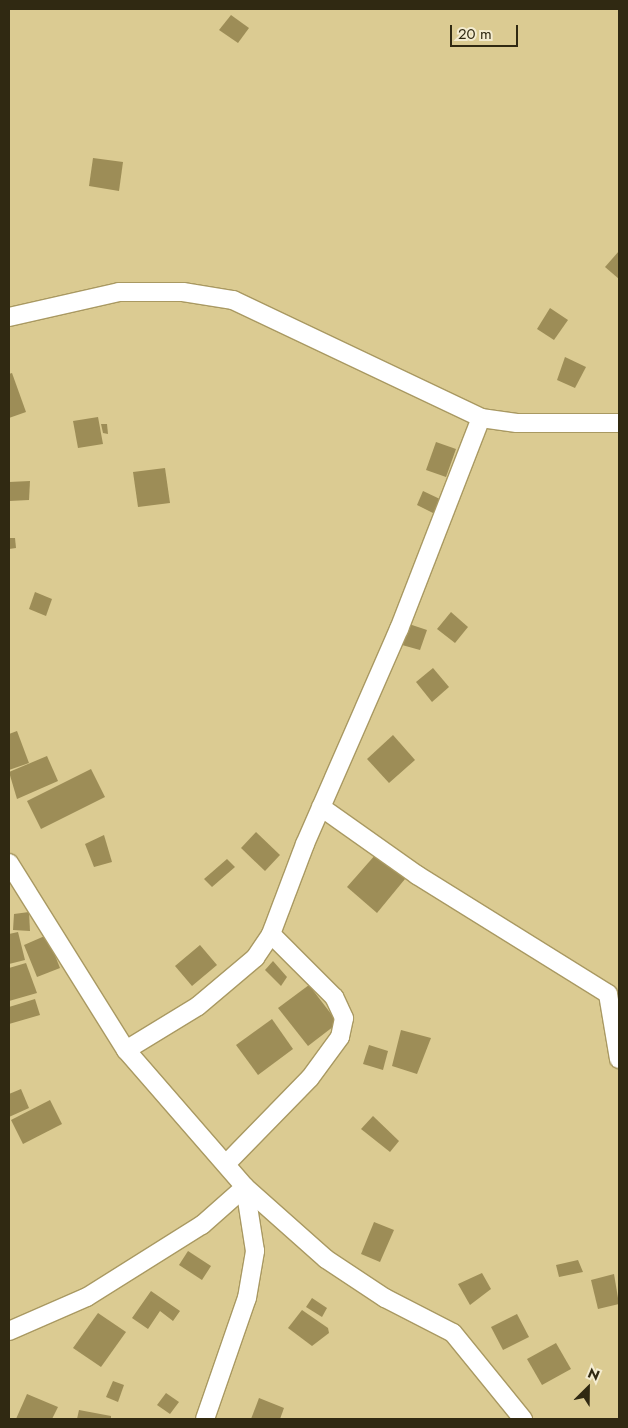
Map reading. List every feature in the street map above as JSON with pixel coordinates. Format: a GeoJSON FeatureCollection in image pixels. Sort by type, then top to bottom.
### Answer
{"type":"FeatureCollection","features":[{"type":"Feature","properties":{"kind":"street"},"geometry":{"type":"LineString","coordinates":[[9,317],[119,292],[183,292],[232,300],[481,418],[517,423],[619,424]]}},
{"type":"Feature","properties":{"kind":"street"},"geometry":{"type":"LineString","coordinates":[[126,1050],[198,1006],[255,958],[271,934],[321,807],[399,629],[481,418]]}},
{"type":"Feature","properties":{"kind":"street"},"geometry":{"type":"LineString","coordinates":[[321,807],[417,875],[608,994],[619,1059]]}},
{"type":"Feature","properties":{"kind":"street"},"geometry":{"type":"LineString","coordinates":[[9,863],[126,1050],[245,1187],[326,1258],[385,1298],[453,1332],[523,1419]]}},
{"type":"Feature","properties":{"kind":"street"},"geometry":{"type":"LineString","coordinates":[[226,1164],[310,1078],[340,1037],[344,1018],[334,998],[271,934]]}},
{"type":"Feature","properties":{"kind":"street"},"geometry":{"type":"LineString","coordinates":[[9,1331],[87,1297],[202,1225],[245,1187]]}},
{"type":"Feature","properties":{"kind":"street"},"geometry":{"type":"LineString","coordinates":[[205,1419],[247,1298],[255,1251],[245,1187]]}},
{"type":"Feature","properties":{"kind":"building"},"geometry":{"type":"Polygon","coordinates":[[[231,15],[249,28],[238,43],[219,30],[231,15]]]}},
{"type":"Feature","properties":{"kind":"building"},"geometry":{"type":"Polygon","coordinates":[[[93,158],[123,162],[119,191],[89,186],[93,158]]]}},
{"type":"Feature","properties":{"kind":"building"},"geometry":{"type":"Polygon","coordinates":[[[619,251],[619,279],[605,267],[619,251]]]}},
{"type":"Feature","properties":{"kind":"building"},"geometry":{"type":"Polygon","coordinates":[[[550,308],[568,320],[554,340],[537,329],[550,308]]]}},
{"type":"Feature","properties":{"kind":"building"},"geometry":{"type":"Polygon","coordinates":[[[565,357],[586,367],[575,388],[557,380],[565,357]]]}},
{"type":"Feature","properties":{"kind":"building"},"geometry":{"type":"Polygon","coordinates":[[[12,373],[26,412],[9,418],[9,374],[12,373]]]}},
{"type":"Feature","properties":{"kind":"building"},"geometry":{"type":"Polygon","coordinates":[[[98,417],[103,444],[78,448],[73,421],[98,417]]]}},
{"type":"Feature","properties":{"kind":"building"},"geometry":{"type":"Polygon","coordinates":[[[101,424],[107,424],[108,434],[103,433],[101,424]]]}},
{"type":"Feature","properties":{"kind":"building"},"geometry":{"type":"Polygon","coordinates":[[[436,442],[456,449],[446,477],[426,470],[436,442]]]}},
{"type":"Feature","properties":{"kind":"building"},"geometry":{"type":"Polygon","coordinates":[[[165,468],[170,503],[138,507],[133,472],[165,468]]]}},
{"type":"Feature","properties":{"kind":"building"},"geometry":{"type":"Polygon","coordinates":[[[30,481],[29,500],[9,501],[9,482],[30,481]]]}},
{"type":"Feature","properties":{"kind":"building"},"geometry":{"type":"Polygon","coordinates":[[[423,491],[442,500],[435,514],[417,505],[423,491]]]}},
{"type":"Feature","properties":{"kind":"building"},"geometry":{"type":"Polygon","coordinates":[[[9,538],[15,538],[16,548],[9,549],[9,538]]]}},
{"type":"Feature","properties":{"kind":"building"},"geometry":{"type":"Polygon","coordinates":[[[35,592],[52,599],[46,616],[29,609],[35,592]]]}},
{"type":"Feature","properties":{"kind":"building"},"geometry":{"type":"Polygon","coordinates":[[[451,612],[468,627],[455,643],[437,629],[451,612]]]}},
{"type":"Feature","properties":{"kind":"building"},"geometry":{"type":"Polygon","coordinates":[[[409,624],[427,630],[420,650],[402,645],[409,624]]]}},
{"type":"Feature","properties":{"kind":"building"},"geometry":{"type":"Polygon","coordinates":[[[433,668],[449,687],[432,702],[416,682],[433,668]]]}},
{"type":"Feature","properties":{"kind":"building"},"geometry":{"type":"Polygon","coordinates":[[[17,731],[29,763],[9,770],[9,734],[17,731]]]}},
{"type":"Feature","properties":{"kind":"building"},"geometry":{"type":"Polygon","coordinates":[[[393,735],[415,760],[389,783],[367,759],[393,735]]]}},
{"type":"Feature","properties":{"kind":"building"},"geometry":{"type":"Polygon","coordinates":[[[47,756],[58,781],[17,799],[9,772],[47,756]]]}},
{"type":"Feature","properties":{"kind":"building"},"geometry":{"type":"Polygon","coordinates":[[[91,769],[105,797],[41,829],[27,801],[91,769]]]}},
{"type":"Feature","properties":{"kind":"building"},"geometry":{"type":"Polygon","coordinates":[[[256,832],[280,855],[265,871],[241,848],[256,832]]]}},
{"type":"Feature","properties":{"kind":"building"},"geometry":{"type":"Polygon","coordinates":[[[104,835],[112,862],[94,867],[85,844],[104,835]]]}},
{"type":"Feature","properties":{"kind":"building"},"geometry":{"type":"Polygon","coordinates":[[[376,854],[405,879],[377,913],[347,887],[376,854]]]}},
{"type":"Feature","properties":{"kind":"building"},"geometry":{"type":"Polygon","coordinates":[[[227,859],[235,867],[212,887],[204,879],[227,859]]]}},
{"type":"Feature","properties":{"kind":"building"},"geometry":{"type":"Polygon","coordinates":[[[29,912],[30,931],[13,930],[14,914],[29,912]]]}},
{"type":"Feature","properties":{"kind":"building"},"geometry":{"type":"Polygon","coordinates":[[[18,932],[25,960],[9,964],[9,934],[18,932]]]}},
{"type":"Feature","properties":{"kind":"building"},"geometry":{"type":"Polygon","coordinates":[[[47,935],[60,968],[37,977],[24,945],[47,935]]]}},
{"type":"Feature","properties":{"kind":"building"},"geometry":{"type":"Polygon","coordinates":[[[200,945],[217,965],[192,986],[175,966],[200,945]]]}},
{"type":"Feature","properties":{"kind":"building"},"geometry":{"type":"Polygon","coordinates":[[[273,961],[287,977],[281,986],[265,970],[273,961]]]}},
{"type":"Feature","properties":{"kind":"building"},"geometry":{"type":"Polygon","coordinates":[[[26,963],[37,993],[9,1001],[9,968],[26,963]]]}},
{"type":"Feature","properties":{"kind":"building"},"geometry":{"type":"Polygon","coordinates":[[[309,985],[338,1023],[308,1046],[278,1008],[309,985]]]}},
{"type":"Feature","properties":{"kind":"building"},"geometry":{"type":"Polygon","coordinates":[[[35,999],[40,1015],[9,1024],[9,1007],[35,999]]]}},
{"type":"Feature","properties":{"kind":"building"},"geometry":{"type":"Polygon","coordinates":[[[272,1019],[293,1049],[258,1075],[236,1045],[272,1019]]]}},
{"type":"Feature","properties":{"kind":"building"},"geometry":{"type":"Polygon","coordinates":[[[401,1030],[431,1038],[417,1074],[392,1066],[401,1030]]]}},
{"type":"Feature","properties":{"kind":"building"},"geometry":{"type":"Polygon","coordinates":[[[369,1045],[388,1051],[383,1070],[363,1064],[369,1045]]]}},
{"type":"Feature","properties":{"kind":"building"},"geometry":{"type":"Polygon","coordinates":[[[21,1089],[29,1108],[9,1117],[9,1094],[21,1089]]]}},
{"type":"Feature","properties":{"kind":"building"},"geometry":{"type":"Polygon","coordinates":[[[50,1100],[62,1124],[23,1144],[11,1120],[50,1100]]]}},
{"type":"Feature","properties":{"kind":"building"},"geometry":{"type":"Polygon","coordinates":[[[373,1116],[399,1141],[390,1152],[361,1129],[373,1116]]]}},
{"type":"Feature","properties":{"kind":"building"},"geometry":{"type":"Polygon","coordinates":[[[374,1222],[394,1230],[380,1262],[361,1254],[374,1222]]]}},
{"type":"Feature","properties":{"kind":"building"},"geometry":{"type":"Polygon","coordinates":[[[188,1251],[211,1266],[202,1280],[179,1265],[188,1251]]]}},
{"type":"Feature","properties":{"kind":"building"},"geometry":{"type":"Polygon","coordinates":[[[578,1260],[583,1272],[559,1277],[556,1265],[578,1260]]]}},
{"type":"Feature","properties":{"kind":"building"},"geometry":{"type":"Polygon","coordinates":[[[482,1273],[491,1289],[470,1305],[458,1284],[482,1273]]]}},
{"type":"Feature","properties":{"kind":"building"},"geometry":{"type":"Polygon","coordinates":[[[614,1274],[619,1304],[598,1309],[591,1280],[614,1274]]]}},
{"type":"Feature","properties":{"kind":"building"},"geometry":{"type":"Polygon","coordinates":[[[151,1291],[180,1311],[173,1321],[160,1311],[148,1329],[132,1318],[151,1291]]]}},
{"type":"Feature","properties":{"kind":"building"},"geometry":{"type":"Polygon","coordinates":[[[312,1298],[327,1308],[322,1317],[306,1307],[312,1298]]]}},
{"type":"Feature","properties":{"kind":"building"},"geometry":{"type":"Polygon","coordinates":[[[302,1310],[328,1328],[329,1333],[312,1346],[288,1328],[302,1310]]]}},
{"type":"Feature","properties":{"kind":"building"},"geometry":{"type":"Polygon","coordinates":[[[98,1313],[126,1332],[101,1367],[73,1348],[98,1313]]]}},
{"type":"Feature","properties":{"kind":"building"},"geometry":{"type":"Polygon","coordinates":[[[517,1314],[529,1337],[503,1350],[491,1327],[517,1314]]]}},
{"type":"Feature","properties":{"kind":"building"},"geometry":{"type":"Polygon","coordinates":[[[556,1343],[571,1369],[542,1385],[527,1359],[556,1343]]]}},
{"type":"Feature","properties":{"kind":"building"},"geometry":{"type":"Polygon","coordinates":[[[113,1381],[124,1385],[118,1402],[106,1397],[113,1381]]]}},
{"type":"Feature","properties":{"kind":"building"},"geometry":{"type":"Polygon","coordinates":[[[166,1393],[179,1402],[170,1414],[157,1405],[166,1393]]]}},
{"type":"Feature","properties":{"kind":"building"},"geometry":{"type":"Polygon","coordinates":[[[27,1394],[58,1407],[52,1419],[16,1419],[27,1394]]]}},
{"type":"Feature","properties":{"kind":"building"},"geometry":{"type":"Polygon","coordinates":[[[259,1398],[284,1408],[280,1419],[251,1419],[259,1398]]]}},
{"type":"Feature","properties":{"kind":"building"},"geometry":{"type":"Polygon","coordinates":[[[79,1410],[111,1416],[111,1419],[77,1419],[79,1410]]]}}]}
